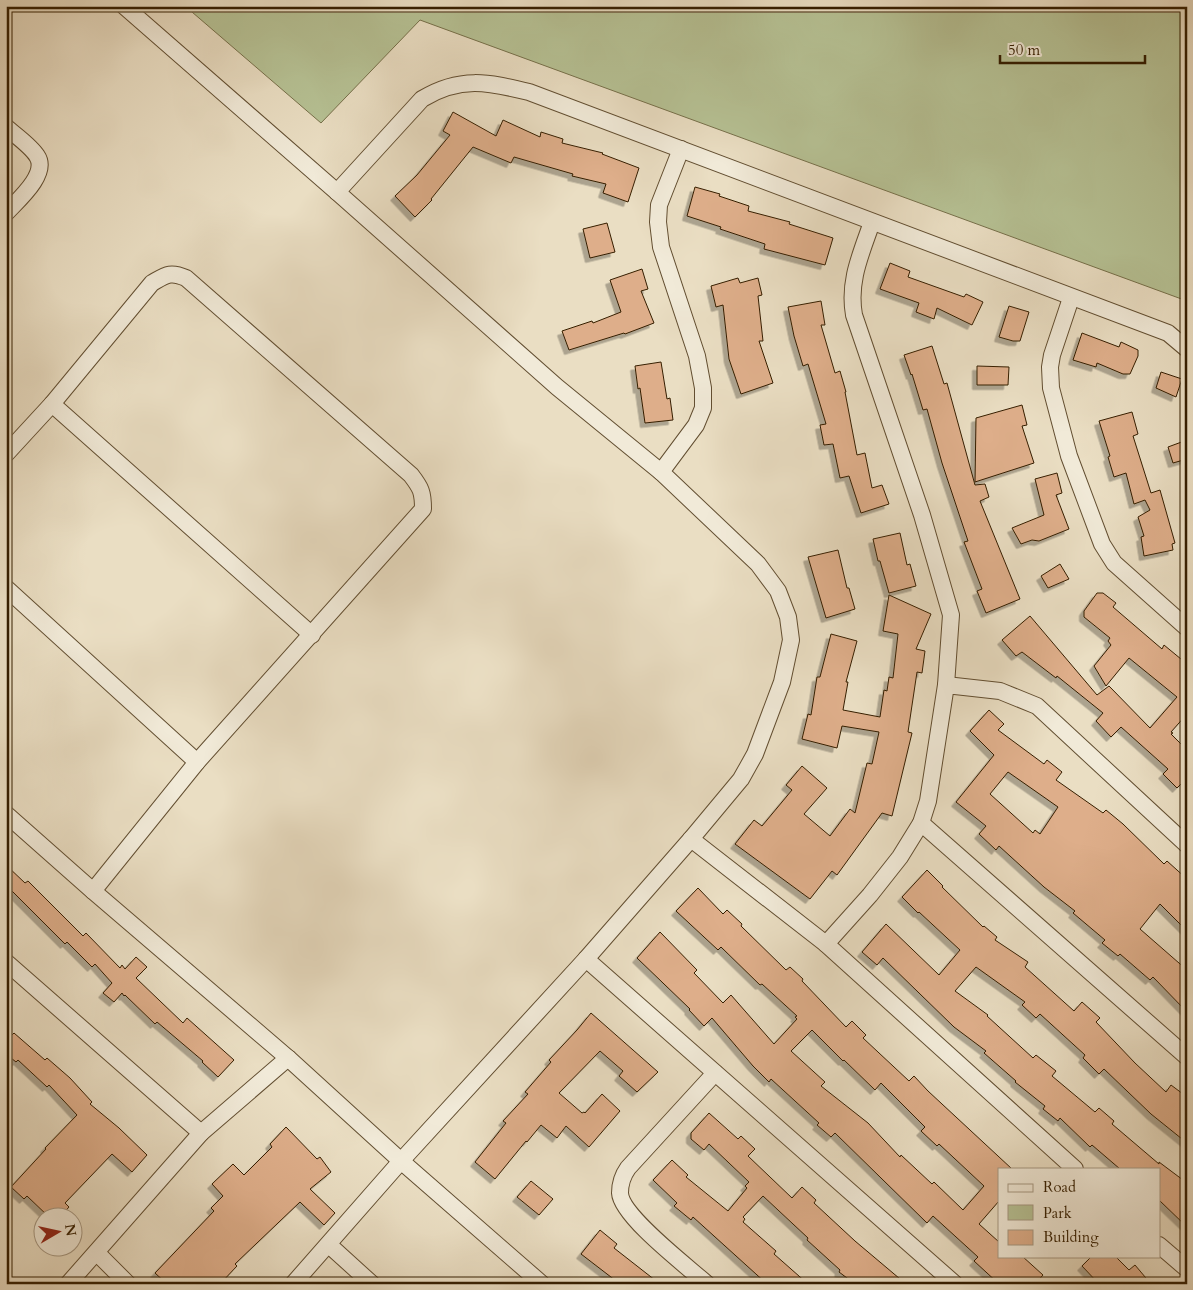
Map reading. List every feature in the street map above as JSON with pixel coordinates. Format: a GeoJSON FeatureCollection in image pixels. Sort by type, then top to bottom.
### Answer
{"type":"FeatureCollection","features":[{"type":"Feature","properties":{"kind":"street"},"geometry":{"type":"LineString","coordinates":[[124,6],[557,387],[661,472],[758,564],[778,591],[788,617],[791,640],[782,682],[755,754],[741,779],[691,840],[586,959],[401,1161],[293,1284]]}},
{"type":"Feature","properties":{"kind":"street"},"geometry":{"type":"LineString","coordinates":[[337,192],[422,98],[434,91],[456,85],[493,83],[528,92],[1168,334],[1187,349]]}},
{"type":"Feature","properties":{"kind":"street"},"geometry":{"type":"LineString","coordinates":[[6,127],[37,155],[41,164],[33,184],[6,213]]}},
{"type":"Feature","properties":{"kind":"street"},"geometry":{"type":"LineString","coordinates":[[661,472],[696,425],[703,408],[703,388],[697,356],[661,247],[658,222],[659,205],[681,149]]}},
{"type":"Feature","properties":{"kind":"street"},"geometry":{"type":"LineString","coordinates":[[826,944],[894,865],[921,823],[928,801],[946,685],[951,615],[922,515],[852,302],[852,289],[857,267],[872,222]]}},
{"type":"Feature","properties":{"kind":"street"},"geometry":{"type":"LineString","coordinates":[[6,454],[52,404],[152,284],[164,276],[174,273],[186,278],[411,475],[420,487],[423,495],[423,509],[197,762],[93,891]]}},
{"type":"Feature","properties":{"kind":"street"},"geometry":{"type":"LineString","coordinates":[[1071,298],[1052,355],[1050,367],[1051,388],[1069,456],[1102,544],[1114,563],[1187,628]]}},
{"type":"Feature","properties":{"kind":"street"},"geometry":{"type":"LineString","coordinates":[[52,404],[312,635]]}},
{"type":"Feature","properties":{"kind":"street"},"geometry":{"type":"LineString","coordinates":[[6,588],[197,762]]}},
{"type":"Feature","properties":{"kind":"street"},"geometry":{"type":"LineString","coordinates":[[946,685],[1000,691],[1038,706],[1187,845]]}},
{"type":"Feature","properties":{"kind":"street"},"geometry":{"type":"LineString","coordinates":[[6,814],[288,1058],[401,1161],[542,1284]]}},
{"type":"Feature","properties":{"kind":"street"},"geometry":{"type":"LineString","coordinates":[[921,823],[1187,1057]]}},
{"type":"Feature","properties":{"kind":"street"},"geometry":{"type":"LineString","coordinates":[[691,840],[826,944],[1074,1168]]}},
{"type":"Feature","properties":{"kind":"street"},"geometry":{"type":"LineString","coordinates":[[586,959],[955,1284]]}},
{"type":"Feature","properties":{"kind":"street"},"geometry":{"type":"LineString","coordinates":[[6,962],[201,1133]]}},
{"type":"Feature","properties":{"kind":"street"},"geometry":{"type":"LineString","coordinates":[[68,1284],[201,1133],[288,1058]]}},
{"type":"Feature","properties":{"kind":"street"},"geometry":{"type":"LineString","coordinates":[[707,1284],[640,1225],[624,1205],[620,1194],[623,1177],[628,1168],[715,1073]]}},
{"type":"Feature","properties":{"kind":"street"},"geometry":{"type":"LineString","coordinates":[[329,1245],[372,1284]]}},
{"type":"Feature","properties":{"kind":"street"},"geometry":{"type":"LineString","coordinates":[[1160,1246],[1187,1269]]}},
{"type":"Feature","properties":{"kind":"street"},"geometry":{"type":"LineString","coordinates":[[97,1252],[128,1284]]}},
{"type":"Feature","properties":{"kind":"green space"},"geometry":{"type":"Polygon","coordinates":[[[185,6],[1187,6],[1187,301],[420,20],[321,123],[185,6]]]}},
{"type":"Feature","properties":{"kind":"building"},"geometry":{"type":"Polygon","coordinates":[[[453,112],[496,136],[503,120],[540,137],[541,132],[563,139],[562,143],[603,153],[639,168],[628,202],[603,193],[606,184],[572,176],[573,174],[514,157],[511,163],[473,147],[432,200],[415,217],[395,196],[417,175],[450,135],[443,131],[453,112]]]}},
{"type":"Feature","properties":{"kind":"building"},"geometry":{"type":"Polygon","coordinates":[[[695,187],[720,194],[719,196],[749,206],[748,211],[790,222],[789,224],[833,238],[825,265],[764,249],[765,244],[687,216],[695,187]]]}},
{"type":"Feature","properties":{"kind":"building"},"geometry":{"type":"Polygon","coordinates":[[[607,223],[615,252],[590,258],[583,229],[607,223]]]}},
{"type":"Feature","properties":{"kind":"building"},"geometry":{"type":"Polygon","coordinates":[[[890,263],[910,271],[908,277],[964,297],[966,294],[983,302],[972,325],[937,308],[934,319],[916,312],[919,303],[880,289],[890,263]]]}},
{"type":"Feature","properties":{"kind":"building"},"geometry":{"type":"Polygon","coordinates":[[[642,269],[648,289],[641,291],[654,323],[625,334],[569,350],[562,331],[592,321],[593,323],[621,312],[610,280],[642,269]]]}},
{"type":"Feature","properties":{"kind":"building"},"geometry":{"type":"Polygon","coordinates":[[[738,278],[740,283],[758,278],[762,295],[758,296],[763,341],[759,341],[773,383],[741,394],[729,359],[723,305],[716,307],[711,286],[738,278]]]}},
{"type":"Feature","properties":{"kind":"building"},"geometry":{"type":"Polygon","coordinates":[[[821,301],[825,325],[821,325],[835,373],[840,371],[846,392],[857,455],[865,453],[872,488],[882,485],[889,504],[861,513],[849,476],[840,478],[833,444],[824,445],[820,425],[826,424],[808,364],[803,366],[788,307],[821,301]]]}},
{"type":"Feature","properties":{"kind":"building"},"geometry":{"type":"Polygon","coordinates":[[[1009,306],[1029,312],[1020,341],[999,337],[1009,306]]]}},
{"type":"Feature","properties":{"kind":"building"},"geometry":{"type":"Polygon","coordinates":[[[1082,333],[1119,347],[1121,342],[1138,350],[1138,356],[1130,374],[1123,374],[1097,363],[1096,367],[1073,360],[1082,333]]]}},
{"type":"Feature","properties":{"kind":"building"},"geometry":{"type":"Polygon","coordinates":[[[932,346],[944,384],[947,383],[975,485],[985,484],[989,497],[980,501],[1020,599],[986,613],[977,591],[982,589],[964,542],[968,541],[942,463],[927,409],[923,410],[904,355],[932,346]]]}},
{"type":"Feature","properties":{"kind":"building"},"geometry":{"type":"Polygon","coordinates":[[[661,362],[667,399],[670,398],[673,420],[645,423],[635,366],[661,362]]]}},
{"type":"Feature","properties":{"kind":"building"},"geometry":{"type":"Polygon","coordinates":[[[977,366],[1009,367],[1008,385],[977,385],[977,366]]]}},
{"type":"Feature","properties":{"kind":"building"},"geometry":{"type":"Polygon","coordinates":[[[1161,372],[1182,379],[1176,397],[1156,388],[1161,372]]]}},
{"type":"Feature","properties":{"kind":"building"},"geometry":{"type":"Polygon","coordinates":[[[1022,405],[1027,425],[1022,426],[1034,463],[975,482],[976,418],[1022,405]]]}},
{"type":"Feature","properties":{"kind":"building"},"geometry":{"type":"Polygon","coordinates":[[[1132,412],[1138,434],[1133,436],[1151,493],[1160,490],[1175,543],[1172,544],[1173,550],[1144,556],[1141,537],[1144,536],[1138,517],[1150,510],[1145,500],[1134,504],[1126,473],[1114,477],[1108,457],[1110,456],[1099,421],[1132,412]]]}},
{"type":"Feature","properties":{"kind":"building"},"geometry":{"type":"Polygon","coordinates":[[[1187,440],[1187,459],[1173,463],[1168,447],[1187,440]]]}},
{"type":"Feature","properties":{"kind":"building"},"geometry":{"type":"Polygon","coordinates":[[[1057,473],[1062,493],[1056,495],[1069,529],[1039,541],[1032,540],[1021,544],[1012,528],[1044,515],[1035,479],[1057,473]]]}},
{"type":"Feature","properties":{"kind":"building"},"geometry":{"type":"Polygon","coordinates":[[[900,533],[907,565],[910,564],[916,586],[889,593],[873,539],[900,533]]]}},
{"type":"Feature","properties":{"kind":"building"},"geometry":{"type":"Polygon","coordinates":[[[838,550],[847,588],[849,588],[855,609],[826,618],[808,557],[838,550]]]}},
{"type":"Feature","properties":{"kind":"building"},"geometry":{"type":"Polygon","coordinates":[[[1060,564],[1069,579],[1048,588],[1041,576],[1060,564]]]}},
{"type":"Feature","properties":{"kind":"building"},"geometry":{"type":"Polygon","coordinates":[[[1097,593],[1103,593],[1116,603],[1113,607],[1162,649],[1164,645],[1187,664],[1187,714],[1171,732],[1187,750],[1187,778],[1177,788],[1163,774],[1168,769],[1121,727],[1111,737],[1096,721],[1103,713],[1057,676],[1056,678],[1022,652],[1016,656],[1002,640],[1030,616],[1097,695],[1109,686],[1150,728],[1177,697],[1129,658],[1106,686],[1094,666],[1111,645],[1108,641],[1110,638],[1084,617],[1084,611],[1097,593]]]}},
{"type":"Feature","properties":{"kind":"building"},"geometry":{"type":"Polygon","coordinates":[[[889,595],[931,614],[916,649],[925,651],[922,673],[917,672],[908,732],[912,733],[892,816],[882,813],[837,875],[832,871],[810,899],[735,844],[754,820],[762,826],[792,790],[786,785],[802,766],[827,788],[804,814],[830,836],[850,809],[855,813],[867,763],[872,764],[879,732],[842,726],[837,748],[802,739],[808,714],[811,715],[817,677],[820,677],[831,634],[857,641],[846,682],[848,682],[843,710],[880,717],[884,690],[887,691],[889,677],[893,678],[898,634],[883,631],[889,595]]]}},
{"type":"Feature","properties":{"kind":"building"},"geometry":{"type":"Polygon","coordinates":[[[989,710],[1004,724],[998,730],[1044,764],[1047,760],[1062,772],[1056,780],[1103,813],[1106,810],[1164,864],[1167,861],[1187,879],[1187,931],[1160,904],[1140,929],[1187,970],[1187,1012],[1153,977],[1150,980],[1120,954],[1118,956],[1102,943],[1105,940],[1073,913],[1075,911],[1044,887],[999,846],[996,850],[979,834],[986,826],[956,802],[994,755],[970,731],[989,710]],[[1008,772],[990,794],[1033,833],[1035,830],[1040,834],[1058,807],[1008,772]]]}},
{"type":"Feature","properties":{"kind":"building"},"geometry":{"type":"Polygon","coordinates":[[[6,865],[25,883],[28,881],[83,936],[86,933],[120,968],[122,965],[125,969],[136,957],[147,967],[136,978],[183,1023],[187,1018],[234,1060],[218,1077],[203,1061],[157,1022],[155,1024],[125,995],[122,993],[114,1002],[103,993],[112,983],[95,964],[92,967],[67,942],[65,944],[6,885],[6,865]]]}},
{"type":"Feature","properties":{"kind":"building"},"geometry":{"type":"Polygon","coordinates":[[[927,870],[983,927],[997,937],[995,940],[1028,962],[1025,967],[1074,1011],[1082,1002],[1100,1018],[1096,1022],[1166,1092],[1171,1085],[1187,1097],[1187,1143],[1151,1114],[1104,1069],[1099,1074],[1083,1058],[1085,1055],[1040,1014],[1036,1018],[1022,1005],[1025,1002],[976,967],[955,991],[988,1015],[1033,1058],[1036,1055],[1056,1071],[1052,1076],[1095,1112],[1099,1108],[1114,1121],[1112,1124],[1159,1164],[1159,1162],[1187,1183],[1187,1227],[1160,1201],[1160,1168],[1119,1168],[1092,1145],[1090,1147],[1060,1118],[1058,1121],[1043,1109],[1045,1106],[1015,1082],[984,1053],[986,1051],[954,1027],[883,958],[877,965],[862,952],[886,924],[939,975],[960,950],[902,897],[927,870]]]}},
{"type":"Feature","properties":{"kind":"building"},"geometry":{"type":"Polygon","coordinates":[[[698,888],[723,914],[727,910],[786,970],[790,967],[803,979],[802,981],[846,1027],[852,1021],[866,1035],[863,1038],[909,1081],[914,1076],[1011,1168],[998,1168],[998,1202],[979,1224],[998,1241],[998,1258],[1024,1258],[1043,1275],[1035,1284],[999,1284],[974,1261],[978,1257],[933,1216],[927,1223],[835,1133],[831,1137],[817,1125],[819,1123],[771,1079],[769,1082],[712,1018],[704,1026],[690,1009],[637,958],[660,932],[697,970],[694,973],[723,1003],[731,995],[774,1044],[797,1019],[795,1017],[797,1016],[762,984],[760,985],[721,947],[718,950],[676,911],[698,888]],[[812,1030],[791,1051],[825,1082],[821,1086],[868,1123],[900,1157],[901,1155],[932,1184],[934,1182],[963,1210],[984,1186],[939,1144],[937,1146],[921,1131],[925,1127],[881,1083],[875,1090],[812,1030]]]}},
{"type":"Feature","properties":{"kind":"building"},"geometry":{"type":"Polygon","coordinates":[[[591,1013],[658,1072],[637,1092],[619,1076],[623,1071],[600,1051],[559,1093],[582,1113],[585,1113],[602,1094],[620,1111],[589,1147],[566,1126],[557,1138],[541,1125],[495,1179],[475,1162],[506,1123],[503,1121],[528,1094],[525,1092],[551,1062],[549,1060],[591,1013]]]}},
{"type":"Feature","properties":{"kind":"building"},"geometry":{"type":"Polygon","coordinates":[[[14,1033],[45,1060],[47,1058],[70,1078],[92,1102],[90,1104],[147,1155],[132,1172],[112,1154],[65,1203],[68,1208],[40,1208],[27,1196],[24,1199],[11,1187],[77,1115],[49,1085],[47,1087],[18,1060],[16,1062],[6,1054],[6,1041],[14,1033]]]}},
{"type":"Feature","properties":{"kind":"building"},"geometry":{"type":"Polygon","coordinates":[[[709,1113],[738,1139],[741,1136],[755,1149],[748,1156],[792,1198],[802,1187],[816,1200],[814,1203],[906,1284],[855,1284],[839,1272],[840,1270],[807,1240],[808,1238],[763,1196],[743,1217],[745,1219],[743,1222],[776,1251],[774,1254],[808,1284],[767,1284],[693,1217],[691,1220],[674,1206],[677,1203],[653,1180],[672,1160],[688,1175],[686,1177],[728,1211],[747,1188],[745,1186],[749,1182],[709,1144],[704,1150],[691,1139],[691,1133],[709,1113]]]}},
{"type":"Feature","properties":{"kind":"building"},"geometry":{"type":"Polygon","coordinates":[[[286,1127],[317,1159],[320,1157],[331,1172],[310,1189],[335,1213],[324,1225],[300,1202],[235,1264],[237,1266],[220,1284],[167,1284],[155,1273],[214,1211],[211,1208],[223,1196],[212,1184],[233,1164],[244,1175],[272,1147],[270,1144],[286,1127]]]}},
{"type":"Feature","properties":{"kind":"building"},"geometry":{"type":"Polygon","coordinates":[[[531,1181],[553,1199],[539,1215],[517,1197],[531,1181]]]}},
{"type":"Feature","properties":{"kind":"building"},"geometry":{"type":"Polygon","coordinates":[[[600,1230],[617,1244],[614,1248],[660,1284],[620,1284],[581,1254],[600,1230]]]}},
{"type":"Feature","properties":{"kind":"building"},"geometry":{"type":"Polygon","coordinates":[[[1090,1258],[1117,1258],[1129,1270],[1135,1265],[1151,1284],[1099,1284],[1082,1266],[1090,1258]]]}}]}
